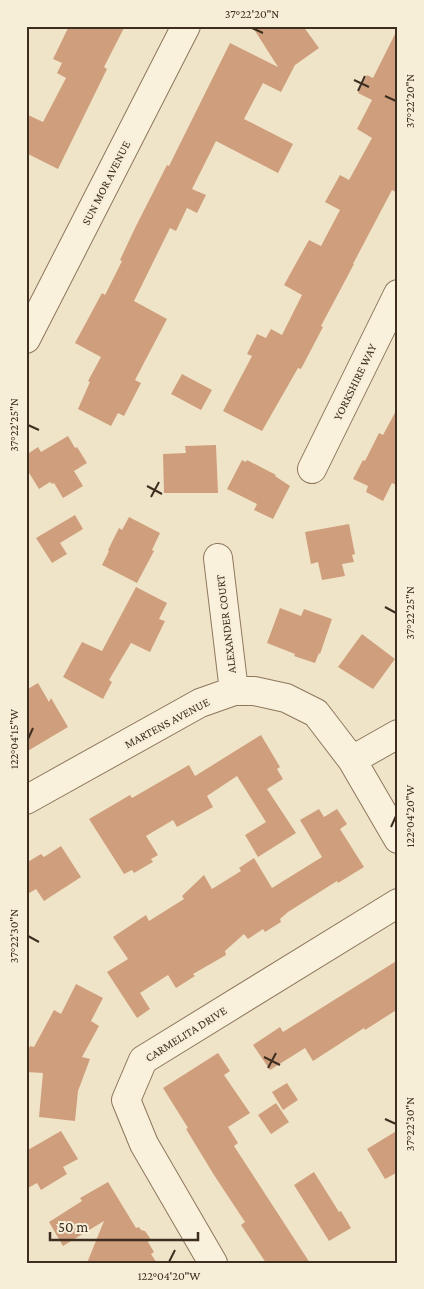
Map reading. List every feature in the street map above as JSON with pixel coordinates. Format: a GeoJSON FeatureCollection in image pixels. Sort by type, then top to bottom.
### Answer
{"type":"FeatureCollection","features":[{"type":"Feature","properties":{"kind":"street","name":"SUN MOR AVENUE"},"geometry":{"type":"LineString","coordinates":[[26,339],[186,26]]}},
{"type":"Feature","properties":{"kind":"street","name":"YORKSHIRE WAY"},"geometry":{"type":"LineString","coordinates":[[312,469],[398,294]]}},
{"type":"Feature","properties":{"kind":"street","name":"ALEXANDER COURT"},"geometry":{"type":"LineString","coordinates":[[218,558],[234,691]]}},
{"type":"Feature","properties":{"kind":"street","name":"MARTENS AVENUE"},"geometry":{"type":"LineString","coordinates":[[26,800],[200,703],[234,691],[254,691],[286,698],[316,713],[352,760],[398,839]]}},
{"type":"Feature","properties":{"kind":"street"},"geometry":{"type":"LineString","coordinates":[[352,760],[398,734]]}},
{"type":"Feature","properties":{"kind":"street","name":"CARMELITA DRIVE"},"geometry":{"type":"LineString","coordinates":[[213,1263],[144,1144],[126,1100],[143,1060],[398,903]]}},
{"type":"Feature","properties":{"kind":"building"},"geometry":{"type":"Polygon","coordinates":[[[69,26],[125,26],[104,67],[107,69],[58,169],[26,153],[26,114],[43,122],[66,78],[57,73],[62,63],[53,59],[69,26]]]}},
{"type":"Feature","properties":{"kind":"building"},"geometry":{"type":"Polygon","coordinates":[[[252,26],[303,26],[319,48],[295,65],[281,92],[263,83],[244,119],[293,144],[278,173],[216,141],[192,189],[206,195],[197,213],[187,208],[176,231],[170,228],[134,301],[167,319],[135,380],[141,383],[124,416],[118,413],[111,426],[78,409],[90,382],[88,381],[101,357],[75,343],[102,293],[105,295],[122,261],[120,260],[135,228],[167,165],[169,166],[230,43],[278,67],[252,26]]]}},
{"type":"Feature","properties":{"kind":"building"},"geometry":{"type":"Polygon","coordinates":[[[398,28],[398,193],[392,190],[321,326],[323,327],[301,369],[298,368],[262,431],[223,411],[252,356],[247,354],[257,334],[266,338],[271,329],[282,335],[302,295],[284,285],[309,240],[321,246],[340,210],[325,202],[340,175],[349,180],[372,138],[357,129],[372,100],[358,93],[367,75],[373,78],[398,28]]]}},
{"type":"Feature","properties":{"kind":"building"},"geometry":{"type":"Polygon","coordinates":[[[182,374],[212,390],[201,410],[171,394],[182,374]]]}},
{"type":"Feature","properties":{"kind":"building"},"geometry":{"type":"Polygon","coordinates":[[[398,407],[398,486],[392,483],[383,501],[366,492],[368,486],[353,479],[363,460],[365,461],[379,433],[383,435],[398,407]]]}},
{"type":"Feature","properties":{"kind":"building"},"geometry":{"type":"Polygon","coordinates":[[[68,436],[87,463],[74,471],[83,486],[63,498],[54,483],[50,482],[39,489],[26,468],[26,455],[38,447],[41,452],[68,436]]]}},
{"type":"Feature","properties":{"kind":"building"},"geometry":{"type":"Polygon","coordinates":[[[216,445],[218,493],[164,493],[163,454],[186,453],[185,446],[216,445]]]}},
{"type":"Feature","properties":{"kind":"building"},"geometry":{"type":"Polygon","coordinates":[[[242,460],[246,462],[247,460],[276,475],[290,486],[273,519],[254,510],[257,504],[227,489],[242,460]]]}},
{"type":"Feature","properties":{"kind":"building"},"geometry":{"type":"Polygon","coordinates":[[[75,515],[83,529],[60,543],[67,554],[52,563],[36,538],[75,515]]]}},
{"type":"Feature","properties":{"kind":"building"},"geometry":{"type":"Polygon","coordinates":[[[129,517],[160,533],[152,550],[154,551],[137,583],[102,565],[119,528],[122,530],[129,517]]]}},
{"type":"Feature","properties":{"kind":"building"},"geometry":{"type":"Polygon","coordinates":[[[349,524],[355,554],[352,555],[354,562],[342,564],[345,576],[322,580],[318,562],[311,564],[305,532],[349,524]]]}},
{"type":"Feature","properties":{"kind":"building"},"geometry":{"type":"Polygon","coordinates":[[[136,587],[167,603],[159,619],[165,621],[150,652],[131,643],[109,680],[112,682],[103,699],[63,677],[82,642],[102,651],[136,587]]]}},
{"type":"Feature","properties":{"kind":"building"},"geometry":{"type":"Polygon","coordinates":[[[280,608],[301,616],[304,609],[332,619],[315,663],[294,656],[295,654],[267,643],[280,608]]]}},
{"type":"Feature","properties":{"kind":"building"},"geometry":{"type":"Polygon","coordinates":[[[362,634],[395,659],[373,689],[338,667],[362,634]]]}},
{"type":"Feature","properties":{"kind":"building"},"geometry":{"type":"Polygon","coordinates":[[[38,683],[49,702],[51,698],[68,727],[26,752],[26,690],[38,683]]]}},
{"type":"Feature","properties":{"kind":"building"},"geometry":{"type":"Polygon","coordinates":[[[261,735],[280,767],[277,769],[283,779],[267,789],[296,833],[258,857],[245,835],[266,822],[237,776],[207,796],[213,807],[177,827],[173,820],[146,836],[158,855],[151,859],[153,862],[134,873],[132,870],[124,874],[89,819],[130,795],[132,798],[189,765],[195,776],[261,735]]]}},
{"type":"Feature","properties":{"kind":"building"},"geometry":{"type":"Polygon","coordinates":[[[319,809],[324,817],[337,809],[347,824],[340,829],[364,867],[338,883],[337,881],[288,912],[280,919],[281,922],[265,932],[263,929],[248,939],[244,934],[225,951],[226,955],[193,974],[195,976],[176,988],[168,975],[140,993],[150,1009],[137,1018],[107,972],[128,959],[113,937],[146,915],[149,921],[184,899],[182,896],[204,875],[212,889],[241,871],[239,868],[254,858],[272,888],[322,857],[300,820],[319,809]]]}},
{"type":"Feature","properties":{"kind":"building"},"geometry":{"type":"Polygon","coordinates":[[[61,846],[81,877],[44,901],[36,889],[26,895],[26,863],[41,854],[44,857],[61,846]]]}},
{"type":"Feature","properties":{"kind":"building"},"geometry":{"type":"Polygon","coordinates":[[[398,960],[398,1009],[365,1030],[364,1028],[313,1061],[305,1048],[270,1070],[253,1045],[280,1027],[283,1032],[398,960]]]}},
{"type":"Feature","properties":{"kind":"building"},"geometry":{"type":"Polygon","coordinates":[[[76,984],[103,998],[91,1021],[99,1026],[82,1057],[90,1059],[78,1091],[75,1121],[39,1117],[43,1073],[26,1072],[26,1056],[30,1046],[34,1047],[54,1010],[61,1014],[76,984]]]}},
{"type":"Feature","properties":{"kind":"building"},"geometry":{"type":"Polygon","coordinates":[[[218,1053],[230,1071],[224,1075],[250,1113],[228,1127],[238,1143],[234,1146],[310,1263],[266,1263],[241,1225],[245,1222],[214,1175],[163,1088],[218,1053]]]}},
{"type":"Feature","properties":{"kind":"building"},"geometry":{"type":"Polygon","coordinates":[[[287,1083],[298,1100],[283,1110],[272,1092],[287,1083]]]}},
{"type":"Feature","properties":{"kind":"building"},"geometry":{"type":"Polygon","coordinates":[[[276,1103],[289,1122],[271,1134],[258,1115],[276,1103]]]}},
{"type":"Feature","properties":{"kind":"building"},"geometry":{"type":"Polygon","coordinates":[[[398,1130],[398,1172],[385,1179],[367,1149],[398,1130]]]}},
{"type":"Feature","properties":{"kind":"building"},"geometry":{"type":"Polygon","coordinates":[[[61,1131],[78,1159],[63,1167],[67,1174],[41,1190],[37,1183],[26,1189],[26,1151],[61,1131]]]}},
{"type":"Feature","properties":{"kind":"building"},"geometry":{"type":"Polygon","coordinates":[[[314,1172],[351,1228],[329,1241],[294,1185],[314,1172]]]}},
{"type":"Feature","properties":{"kind":"building"},"geometry":{"type":"Polygon","coordinates":[[[108,1182],[136,1228],[139,1227],[145,1231],[150,1238],[148,1242],[154,1252],[151,1254],[157,1263],[87,1263],[104,1221],[63,1246],[49,1222],[82,1201],[80,1198],[108,1182]]]}}]}
